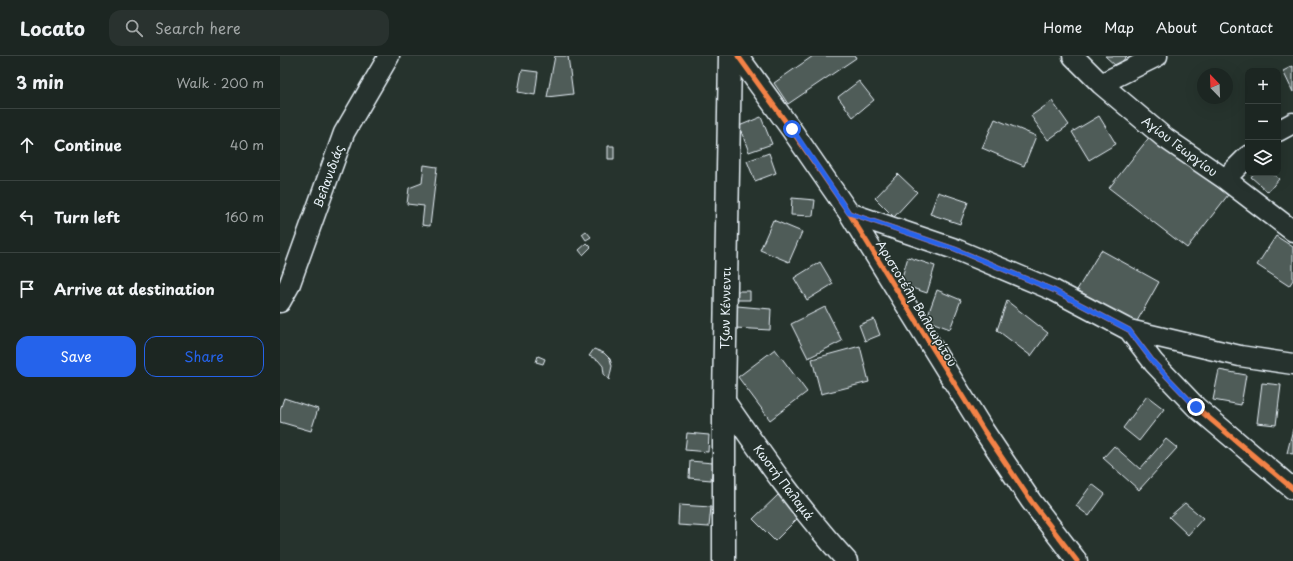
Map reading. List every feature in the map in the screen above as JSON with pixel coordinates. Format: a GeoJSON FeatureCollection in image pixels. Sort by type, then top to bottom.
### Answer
{"type":"FeatureCollection","features":[{"type":"Feature","properties":{"kind":"street","name":"Βελανιδιάς"},"geometry":{"type":"LineString","coordinates":[[280,302],[290,286],[344,133],[389,56]]}},
{"type":"Feature","properties":{"kind":"street","name":"Τζων Κέννεντι"},"geometry":{"type":"LineString","coordinates":[[724,561],[724,400],[730,56]]}},
{"type":"Feature","properties":{"kind":"street","name":"Αριστοτέλη Βαλαωρίτου"},"geometry":{"type":"LineString","coordinates":[[738,56],[792,129],[849,213],[984,431],[1031,501],[1078,561]]}},
{"type":"Feature","properties":{"kind":"street","name":"Αγίου Γεωργίου"},"geometry":{"type":"LineString","coordinates":[[1073,56],[1101,84],[1165,138],[1225,179],[1293,231]]}},
{"type":"Feature","properties":{"kind":"street"},"geometry":{"type":"LineString","coordinates":[[1101,84],[1157,56]]}},
{"type":"Feature","properties":{"kind":"street"},"geometry":{"type":"LineString","coordinates":[[1281,129],[1293,122]]}},
{"type":"Feature","properties":{"kind":"street"},"geometry":{"type":"LineString","coordinates":[[1225,179],[1245,159]]}},
{"type":"Feature","properties":{"kind":"street"},"geometry":{"type":"LineString","coordinates":[[849,213],[955,249],[1053,290],[1129,330],[1240,356],[1293,364]]}},
{"type":"Feature","properties":{"kind":"street"},"geometry":{"type":"LineString","coordinates":[[1129,330],[1154,363],[1196,407],[1293,489]]}},
{"type":"Feature","properties":{"kind":"street","name":"Κωστή Παλαμά"},"geometry":{"type":"LineString","coordinates":[[724,400],[774,472],[847,561]]}},
{"type":"Feature","properties":{"kind":"building"},"geometry":{"type":"Polygon","coordinates":[[[555,56],[568,56],[573,94],[547,97],[555,56]]]}},
{"type":"Feature","properties":{"kind":"building"},"geometry":{"type":"Polygon","coordinates":[[[813,56],[855,56],[856,58],[788,104],[774,83],[813,56]]]}},
{"type":"Feature","properties":{"kind":"building"},"geometry":{"type":"Polygon","coordinates":[[[1105,56],[1127,56],[1117,67],[1105,56]]]}},
{"type":"Feature","properties":{"kind":"building"},"geometry":{"type":"Polygon","coordinates":[[[1293,66],[1293,92],[1283,71],[1293,66]]]}},
{"type":"Feature","properties":{"kind":"building"},"geometry":{"type":"Polygon","coordinates":[[[522,70],[538,72],[535,95],[518,92],[522,70]]]}},
{"type":"Feature","properties":{"kind":"building"},"geometry":{"type":"Polygon","coordinates":[[[859,81],[874,100],[853,117],[838,97],[859,81]]]}},
{"type":"Feature","properties":{"kind":"building"},"geometry":{"type":"Polygon","coordinates":[[[1052,101],[1069,125],[1048,140],[1031,116],[1052,101]]]}},
{"type":"Feature","properties":{"kind":"building"},"geometry":{"type":"Polygon","coordinates":[[[1099,116],[1116,144],[1089,160],[1072,132],[1099,116]]]}},
{"type":"Feature","properties":{"kind":"building"},"geometry":{"type":"Polygon","coordinates":[[[761,117],[772,144],[749,152],[739,126],[761,117]]]}},
{"type":"Feature","properties":{"kind":"building"},"geometry":{"type":"Polygon","coordinates":[[[995,119],[1036,136],[1024,166],[982,148],[995,119]]]}},
{"type":"Feature","properties":{"kind":"building"},"geometry":{"type":"Polygon","coordinates":[[[1151,135],[1228,195],[1187,248],[1109,188],[1151,135]]]}},
{"type":"Feature","properties":{"kind":"building"},"geometry":{"type":"Polygon","coordinates":[[[608,146],[614,146],[614,159],[608,159],[608,146]]]}},
{"type":"Feature","properties":{"kind":"building"},"geometry":{"type":"Polygon","coordinates":[[[769,153],[776,173],[755,181],[747,161],[769,153]]]}},
{"type":"Feature","properties":{"kind":"building"},"geometry":{"type":"Polygon","coordinates":[[[424,165],[437,167],[430,226],[422,225],[424,206],[407,204],[409,188],[422,183],[424,165]]]}},
{"type":"Feature","properties":{"kind":"building"},"geometry":{"type":"Polygon","coordinates":[[[898,174],[917,192],[894,217],[875,198],[898,174]]]}},
{"type":"Feature","properties":{"kind":"building"},"geometry":{"type":"Polygon","coordinates":[[[1276,176],[1279,179],[1268,192],[1251,177],[1276,176]]]}},
{"type":"Feature","properties":{"kind":"building"},"geometry":{"type":"Polygon","coordinates":[[[938,192],[968,202],[960,224],[930,214],[938,192]]]}},
{"type":"Feature","properties":{"kind":"building"},"geometry":{"type":"Polygon","coordinates":[[[792,198],[815,200],[813,216],[791,215],[792,198]]]}},
{"type":"Feature","properties":{"kind":"building"},"geometry":{"type":"Polygon","coordinates":[[[773,220],[802,232],[789,262],[760,250],[773,220]]]}},
{"type":"Feature","properties":{"kind":"building"},"geometry":{"type":"Polygon","coordinates":[[[586,231],[591,237],[586,240],[582,234],[586,231]]]}},
{"type":"Feature","properties":{"kind":"building"},"geometry":{"type":"Polygon","coordinates":[[[1276,236],[1293,247],[1293,280],[1289,286],[1257,265],[1276,236]]]}},
{"type":"Feature","properties":{"kind":"building"},"geometry":{"type":"Polygon","coordinates":[[[587,243],[591,247],[583,255],[579,250],[587,243]]]}},
{"type":"Feature","properties":{"kind":"building"},"geometry":{"type":"Polygon","coordinates":[[[1101,250],[1159,282],[1136,323],[1077,290],[1101,250]]]}},
{"type":"Feature","properties":{"kind":"building"},"geometry":{"type":"Polygon","coordinates":[[[908,257],[935,266],[927,293],[900,284],[908,257]]]}},
{"type":"Feature","properties":{"kind":"building"},"geometry":{"type":"Polygon","coordinates":[[[820,262],[833,284],[807,300],[794,278],[820,262]]]}},
{"type":"Feature","properties":{"kind":"building"},"geometry":{"type":"Polygon","coordinates":[[[937,290],[961,300],[950,329],[926,320],[937,290]]]}},
{"type":"Feature","properties":{"kind":"building"},"geometry":{"type":"Polygon","coordinates":[[[729,291],[750,291],[750,300],[729,300],[729,291]]]}},
{"type":"Feature","properties":{"kind":"building"},"geometry":{"type":"Polygon","coordinates":[[[1007,301],[1048,333],[1031,356],[997,330],[1007,301]]]}},
{"type":"Feature","properties":{"kind":"building"},"geometry":{"type":"Polygon","coordinates":[[[737,306],[771,309],[770,330],[735,328],[737,306]]]}},
{"type":"Feature","properties":{"kind":"building"},"geometry":{"type":"Polygon","coordinates":[[[825,307],[842,341],[808,358],[791,324],[825,307]]]}},
{"type":"Feature","properties":{"kind":"building"},"geometry":{"type":"Polygon","coordinates":[[[874,319],[880,335],[865,341],[859,325],[874,319]]]}},
{"type":"Feature","properties":{"kind":"building"},"geometry":{"type":"Polygon","coordinates":[[[860,346],[869,382],[821,394],[812,359],[860,346]]]}},
{"type":"Feature","properties":{"kind":"building"},"geometry":{"type":"Polygon","coordinates":[[[594,349],[604,353],[610,359],[612,366],[609,380],[604,374],[603,366],[598,360],[589,356],[594,349]]]}},
{"type":"Feature","properties":{"kind":"building"},"geometry":{"type":"Polygon","coordinates":[[[775,349],[807,392],[770,420],[738,377],[775,349]]]}},
{"type":"Feature","properties":{"kind":"building"},"geometry":{"type":"Polygon","coordinates":[[[538,356],[545,359],[543,364],[536,362],[538,356]]]}},
{"type":"Feature","properties":{"kind":"building"},"geometry":{"type":"Polygon","coordinates":[[[1219,370],[1246,375],[1241,405],[1213,400],[1219,370]]]}},
{"type":"Feature","properties":{"kind":"building"},"geometry":{"type":"Polygon","coordinates":[[[1262,383],[1281,385],[1276,425],[1257,423],[1262,383]]]}},
{"type":"Feature","properties":{"kind":"building"},"geometry":{"type":"Polygon","coordinates":[[[1147,396],[1164,409],[1139,441],[1123,428],[1147,396]]]}},
{"type":"Feature","properties":{"kind":"building"},"geometry":{"type":"Polygon","coordinates":[[[284,398],[318,409],[311,431],[280,422],[280,410],[284,398]]]}},
{"type":"Feature","properties":{"kind":"building"},"geometry":{"type":"Polygon","coordinates":[[[1293,429],[1293,454],[1287,453],[1293,429]]]}},
{"type":"Feature","properties":{"kind":"building"},"geometry":{"type":"Polygon","coordinates":[[[687,433],[709,435],[708,452],[685,450],[687,433]]]}},
{"type":"Feature","properties":{"kind":"building"},"geometry":{"type":"Polygon","coordinates":[[[1166,439],[1177,448],[1139,490],[1103,458],[1114,446],[1140,469],[1166,439]]]}},
{"type":"Feature","properties":{"kind":"building"},"geometry":{"type":"Polygon","coordinates":[[[690,461],[713,463],[711,480],[689,478],[690,461]]]}},
{"type":"Feature","properties":{"kind":"building"},"geometry":{"type":"Polygon","coordinates":[[[1092,484],[1105,494],[1089,516],[1076,506],[1092,484]]]}},
{"type":"Feature","properties":{"kind":"building"},"geometry":{"type":"Polygon","coordinates":[[[778,495],[800,516],[775,541],[753,519],[778,495]]]}},
{"type":"Feature","properties":{"kind":"building"},"geometry":{"type":"Polygon","coordinates":[[[1185,503],[1203,518],[1188,535],[1169,517],[1185,503]]]}},
{"type":"Feature","properties":{"kind":"building"},"geometry":{"type":"Polygon","coordinates":[[[679,505],[711,507],[709,527],[678,525],[679,505]]]}},
{"type":"Feature","properties":{"kind":"cycle path"},"geometry":{"type":"LineString","coordinates":[[738,56],[849,213],[984,431],[1031,501],[1077,561]]}},
{"type":"Feature","properties":{"kind":"cycle path"},"geometry":{"type":"LineString","coordinates":[[849,213],[955,249],[1053,290],[1129,330],[1154,363],[1196,407],[1293,489]]}},
{"type":"Feature","properties":{"kind":"route"},"geometry":{"type":"LineString","coordinates":[[792,129],[849,213],[955,249],[1053,290],[1129,330],[1154,363],[1196,407]]}}]}
